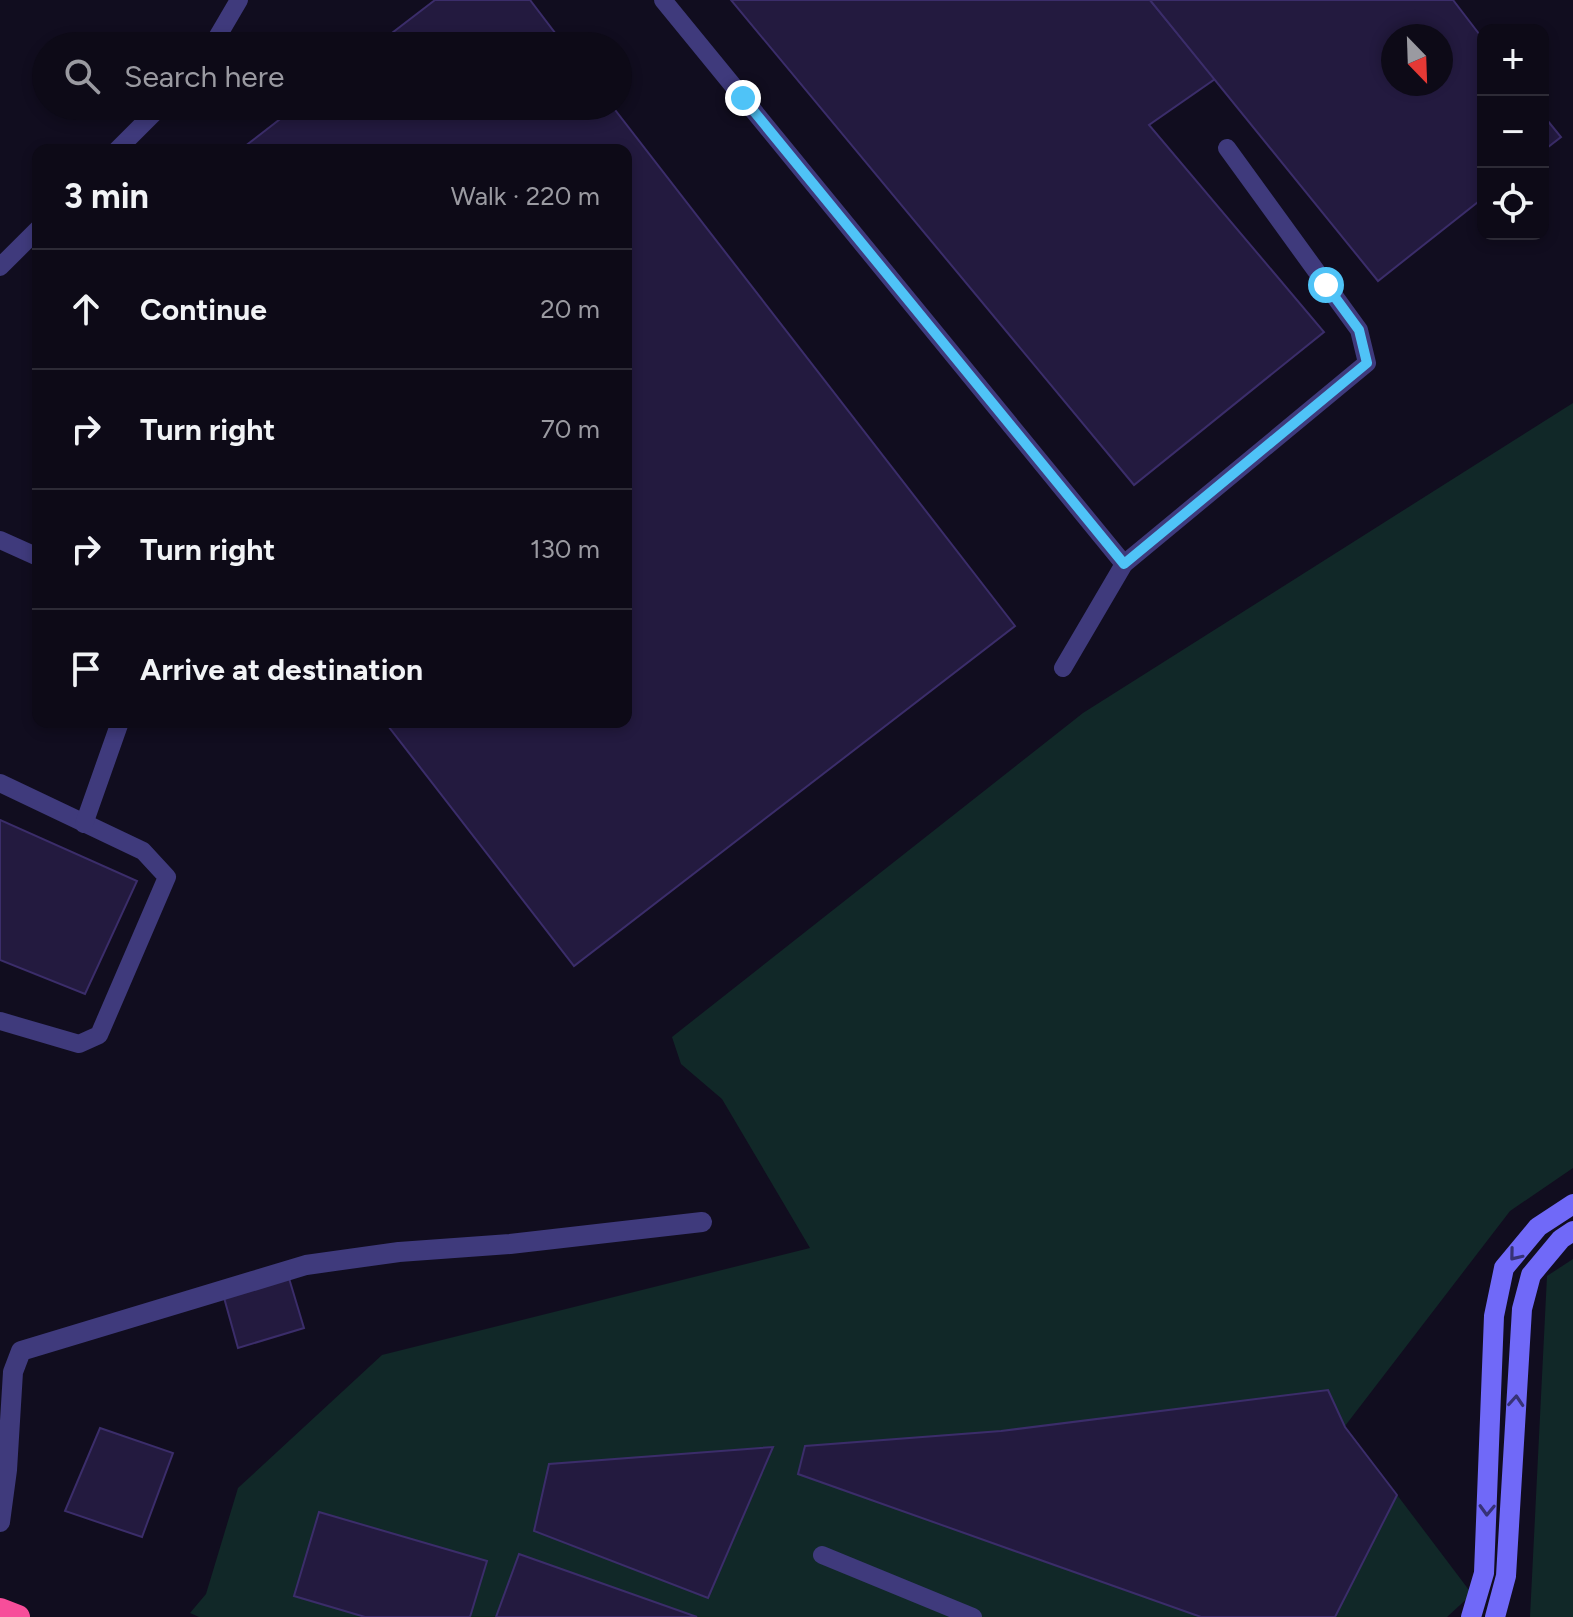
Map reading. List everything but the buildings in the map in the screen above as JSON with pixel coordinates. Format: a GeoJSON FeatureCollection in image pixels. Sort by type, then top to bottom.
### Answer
{"type":"FeatureCollection","features":[{"type":"Feature","properties":{"kind":"highway"},"geometry":{"type":"LineString","coordinates":[[0,1610],[18,1617]]}},
{"type":"Feature","properties":{"kind":"street"},"geometry":{"type":"LineString","coordinates":[[1471,1617],[1484,1573],[1494,1316],[1504,1268],[1538,1227],[1573,1204]]}},
{"type":"Feature","properties":{"kind":"street"},"geometry":{"type":"LineString","coordinates":[[0,1522],[7,1470],[13,1372],[21,1351],[306,1265],[399,1252],[510,1244],[702,1222]]}},
{"type":"Feature","properties":{"kind":"street"},"geometry":{"type":"LineString","coordinates":[[1495,1617],[1506,1576],[1522,1309],[1531,1275],[1561,1239],[1573,1231]]}},
{"type":"Feature","properties":{"kind":"lane"},"geometry":{"type":"LineString","coordinates":[[220,32],[239,0]]}},
{"type":"Feature","properties":{"kind":"lane"},"geometry":{"type":"LineString","coordinates":[[663,0],[1124,564]]}},
{"type":"Feature","properties":{"kind":"lane"},"geometry":{"type":"LineString","coordinates":[[123,144],[147,120]]}},
{"type":"Feature","properties":{"kind":"lane"},"geometry":{"type":"LineString","coordinates":[[1063,668],[1124,564],[1367,363],[1359,330],[1227,148]]}},
{"type":"Feature","properties":{"kind":"lane"},"geometry":{"type":"LineString","coordinates":[[0,267],[32,235]]}},
{"type":"Feature","properties":{"kind":"lane"},"geometry":{"type":"LineString","coordinates":[[0,540],[32,554]]}},
{"type":"Feature","properties":{"kind":"lane"},"geometry":{"type":"LineString","coordinates":[[84,824],[118,728]]}},
{"type":"Feature","properties":{"kind":"lane"},"geometry":{"type":"LineString","coordinates":[[0,783],[143,851],[167,877],[99,1035],[79,1044],[0,1021]]}},
{"type":"Feature","properties":{"kind":"lane"},"geometry":{"type":"LineString","coordinates":[[822,1555],[973,1617]]}},
{"type":"Feature","properties":{"kind":"green space"},"geometry":{"type":"Polygon","coordinates":[[[1573,403],[1573,1168],[1510,1211],[1345,1426],[1472,1594],[1447,1617],[199,1617],[190,1613],[206,1594],[238,1488],[382,1355],[810,1248],[722,1099],[681,1064],[672,1037],[1083,713],[1573,403]]]}},
{"type":"Feature","properties":{"kind":"green space"},"geometry":{"type":"Polygon","coordinates":[[[1573,1259],[1573,1617],[1530,1617],[1547,1276],[1573,1259]]]}},
{"type":"Feature","properties":{"kind":"route"},"geometry":{"type":"LineString","coordinates":[[743,98],[1124,564],[1367,363],[1359,330],[1326,285]]}}]}
